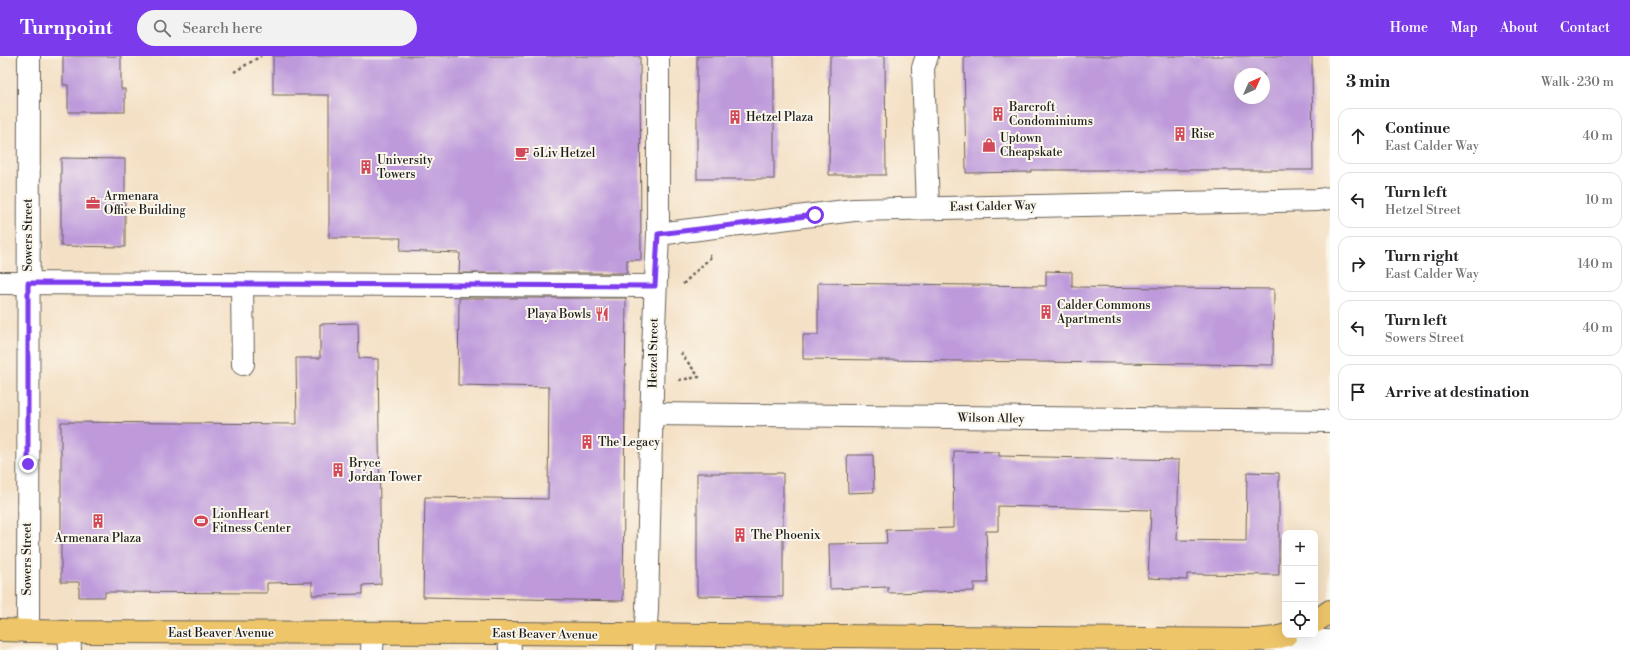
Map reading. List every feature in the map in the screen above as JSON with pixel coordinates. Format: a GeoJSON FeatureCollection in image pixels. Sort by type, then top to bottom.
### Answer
{"type":"FeatureCollection","features":[{"type":"Feature","properties":{"kind":"main road"},"geometry":{"type":"LineString","coordinates":[[1318,620],[1330,611]]}},
{"type":"Feature","properties":{"kind":"main road","name":"East Beaver Avenue"},"geometry":{"type":"LineString","coordinates":[[0,630],[28,630],[70,641],[644,642],[1257,640]]}},
{"type":"Feature","properties":{"kind":"main road"},"geometry":{"type":"LineString","coordinates":[[1257,640],[1282,636]]}},
{"type":"Feature","properties":{"kind":"street","name":"Sowers Street"},"geometry":{"type":"LineString","coordinates":[[28,630],[29,56]]}},
{"type":"Feature","properties":{"kind":"street","name":"Hetzel Street"},"geometry":{"type":"LineString","coordinates":[[644,642],[647,610],[655,286],[658,234],[658,56]]}},
{"type":"Feature","properties":{"kind":"street"},"geometry":{"type":"LineString","coordinates":[[927,56],[923,68],[928,208]]}},
{"type":"Feature","properties":{"kind":"street","name":"East Calder Way"},"geometry":{"type":"LineString","coordinates":[[658,234],[854,210],[1318,200],[1330,198]]}},
{"type":"Feature","properties":{"kind":"street"},"geometry":{"type":"LineString","coordinates":[[0,283],[655,286]]}},
{"type":"Feature","properties":{"kind":"street"},"geometry":{"type":"LineString","coordinates":[[242,285],[243,364]]}},
{"type":"Feature","properties":{"kind":"street","name":"Wilson Alley"},"geometry":{"type":"LineString","coordinates":[[652,414],[1330,421]]}},
{"type":"Feature","properties":{"kind":"street","name":"East Beaver Avenue"},"geometry":{"type":"LineString","coordinates":[[1257,640],[1330,642]]}},
{"type":"Feature","properties":{"kind":"path"},"geometry":{"type":"LineString","coordinates":[[234,72],[261,56]]}},
{"type":"Feature","properties":{"kind":"path"},"geometry":{"type":"LineString","coordinates":[[679,289],[712,256],[706,256]]}},
{"type":"Feature","properties":{"kind":"path"},"geometry":{"type":"LineString","coordinates":[[676,381],[699,377],[677,348]]}},
{"type":"Feature","properties":{"kind":"building"},"geometry":{"type":"Polygon","coordinates":[[[63,56],[121,56],[121,89],[125,89],[125,112],[68,112],[68,85],[63,85],[63,56]]]}},
{"type":"Feature","properties":{"kind":"building","name":"ōLiv Hetzel"},"geometry":{"type":"Polygon","coordinates":[[[273,56],[640,56],[641,260],[627,260],[627,273],[459,273],[460,253],[400,251],[401,238],[329,238],[329,95],[273,95],[273,56]]]}},
{"type":"Feature","properties":{"kind":"building","name":"Hetzel Plaza"},"geometry":{"type":"Polygon","coordinates":[[[697,56],[774,56],[774,179],[697,179],[697,56]]]}},
{"type":"Feature","properties":{"kind":"building"},"geometry":{"type":"Polygon","coordinates":[[[830,56],[885,56],[886,175],[829,175],[830,56]]]}},
{"type":"Feature","properties":{"kind":"building","name":"Rise"},"geometry":{"type":"Polygon","coordinates":[[[964,56],[1312,56],[1313,170],[1031,170],[1031,172],[966,173],[964,56]]]}},
{"type":"Feature","properties":{"kind":"building","name":"Armenara Office Building"},"geometry":{"type":"Polygon","coordinates":[[[61,158],[125,159],[125,247],[61,246],[61,158]]]}},
{"type":"Feature","properties":{"kind":"building","name":"Calder Commons Apartments"},"geometry":{"type":"Polygon","coordinates":[[[1046,271],[1072,272],[1072,287],[1274,289],[1273,365],[803,359],[803,335],[818,335],[818,283],[1046,286],[1046,271]]]}},
{"type":"Feature","properties":{"kind":"building","name":"The Legacy"},"geometry":{"type":"Polygon","coordinates":[[[459,298],[626,298],[623,601],[423,597],[425,497],[548,499],[549,387],[458,385],[459,298]]]}},
{"type":"Feature","properties":{"kind":"building"},"geometry":{"type":"Polygon","coordinates":[[[358,323],[359,358],[378,359],[381,584],[363,585],[363,594],[312,595],[312,582],[267,583],[267,593],[105,592],[105,597],[79,597],[79,582],[61,582],[61,422],[297,424],[296,358],[320,358],[320,324],[358,323]]]}},
{"type":"Feature","properties":{"kind":"building"},"geometry":{"type":"Polygon","coordinates":[[[954,451],[999,452],[999,456],[1179,460],[1177,540],[1246,541],[1247,472],[1279,473],[1279,575],[1187,574],[1187,580],[1148,578],[1151,510],[998,506],[998,531],[986,531],[988,583],[974,583],[974,591],[888,593],[888,587],[830,589],[829,544],[887,543],[886,530],[953,528],[954,451]]]}},
{"type":"Feature","properties":{"kind":"building"},"geometry":{"type":"Polygon","coordinates":[[[847,455],[873,455],[874,492],[848,493],[847,455]]]}},
{"type":"Feature","properties":{"kind":"building","name":"The Phoenix"},"geometry":{"type":"Polygon","coordinates":[[[697,473],[783,473],[783,597],[697,596],[697,473]]]}},
{"type":"Feature","properties":{"kind":"place","name":"Barcroft Condominiums"},"geometry":{"type":"Point","coordinates":[998,114]}},
{"type":"Feature","properties":{"kind":"place","name":"Hetzel Plaza"},"geometry":{"type":"Point","coordinates":[735,117]}},
{"type":"Feature","properties":{"kind":"place","name":"Rise"},"geometry":{"type":"Point","coordinates":[1180,134]}},
{"type":"Feature","properties":{"kind":"place","name":"Uptown Cheapskate"},"geometry":{"type":"Point","coordinates":[989,145]}},
{"type":"Feature","properties":{"kind":"place","name":"ōLiv Hetzel"},"geometry":{"type":"Point","coordinates":[522,153]}},
{"type":"Feature","properties":{"kind":"place","name":"University Towers"},"geometry":{"type":"Point","coordinates":[366,167]}},
{"type":"Feature","properties":{"kind":"place","name":"Armenara Office Building"},"geometry":{"type":"Point","coordinates":[93,203]}},
{"type":"Feature","properties":{"kind":"place","name":"Calder Commons Apartments"},"geometry":{"type":"Point","coordinates":[1046,312]}},
{"type":"Feature","properties":{"kind":"place","name":"Playa Bowls"},"geometry":{"type":"Point","coordinates":[602,314]}},
{"type":"Feature","properties":{"kind":"place","name":"The Legacy"},"geometry":{"type":"Point","coordinates":[587,442]}},
{"type":"Feature","properties":{"kind":"place","name":"Bryce Jordan Tower"},"geometry":{"type":"Point","coordinates":[338,470]}},
{"type":"Feature","properties":{"kind":"place","name":"Armenara Plaza"},"geometry":{"type":"Point","coordinates":[98,521]}},
{"type":"Feature","properties":{"kind":"place","name":"LionHeart Fitness Center"},"geometry":{"type":"Point","coordinates":[201,521]}},
{"type":"Feature","properties":{"kind":"place","name":"The Phoenix"},"geometry":{"type":"Point","coordinates":[740,535]}},
{"type":"Feature","properties":{"kind":"route"},"geometry":{"type":"LineString","coordinates":[[28,464],[28,283],[655,286],[658,234],[815,215]]}}]}
